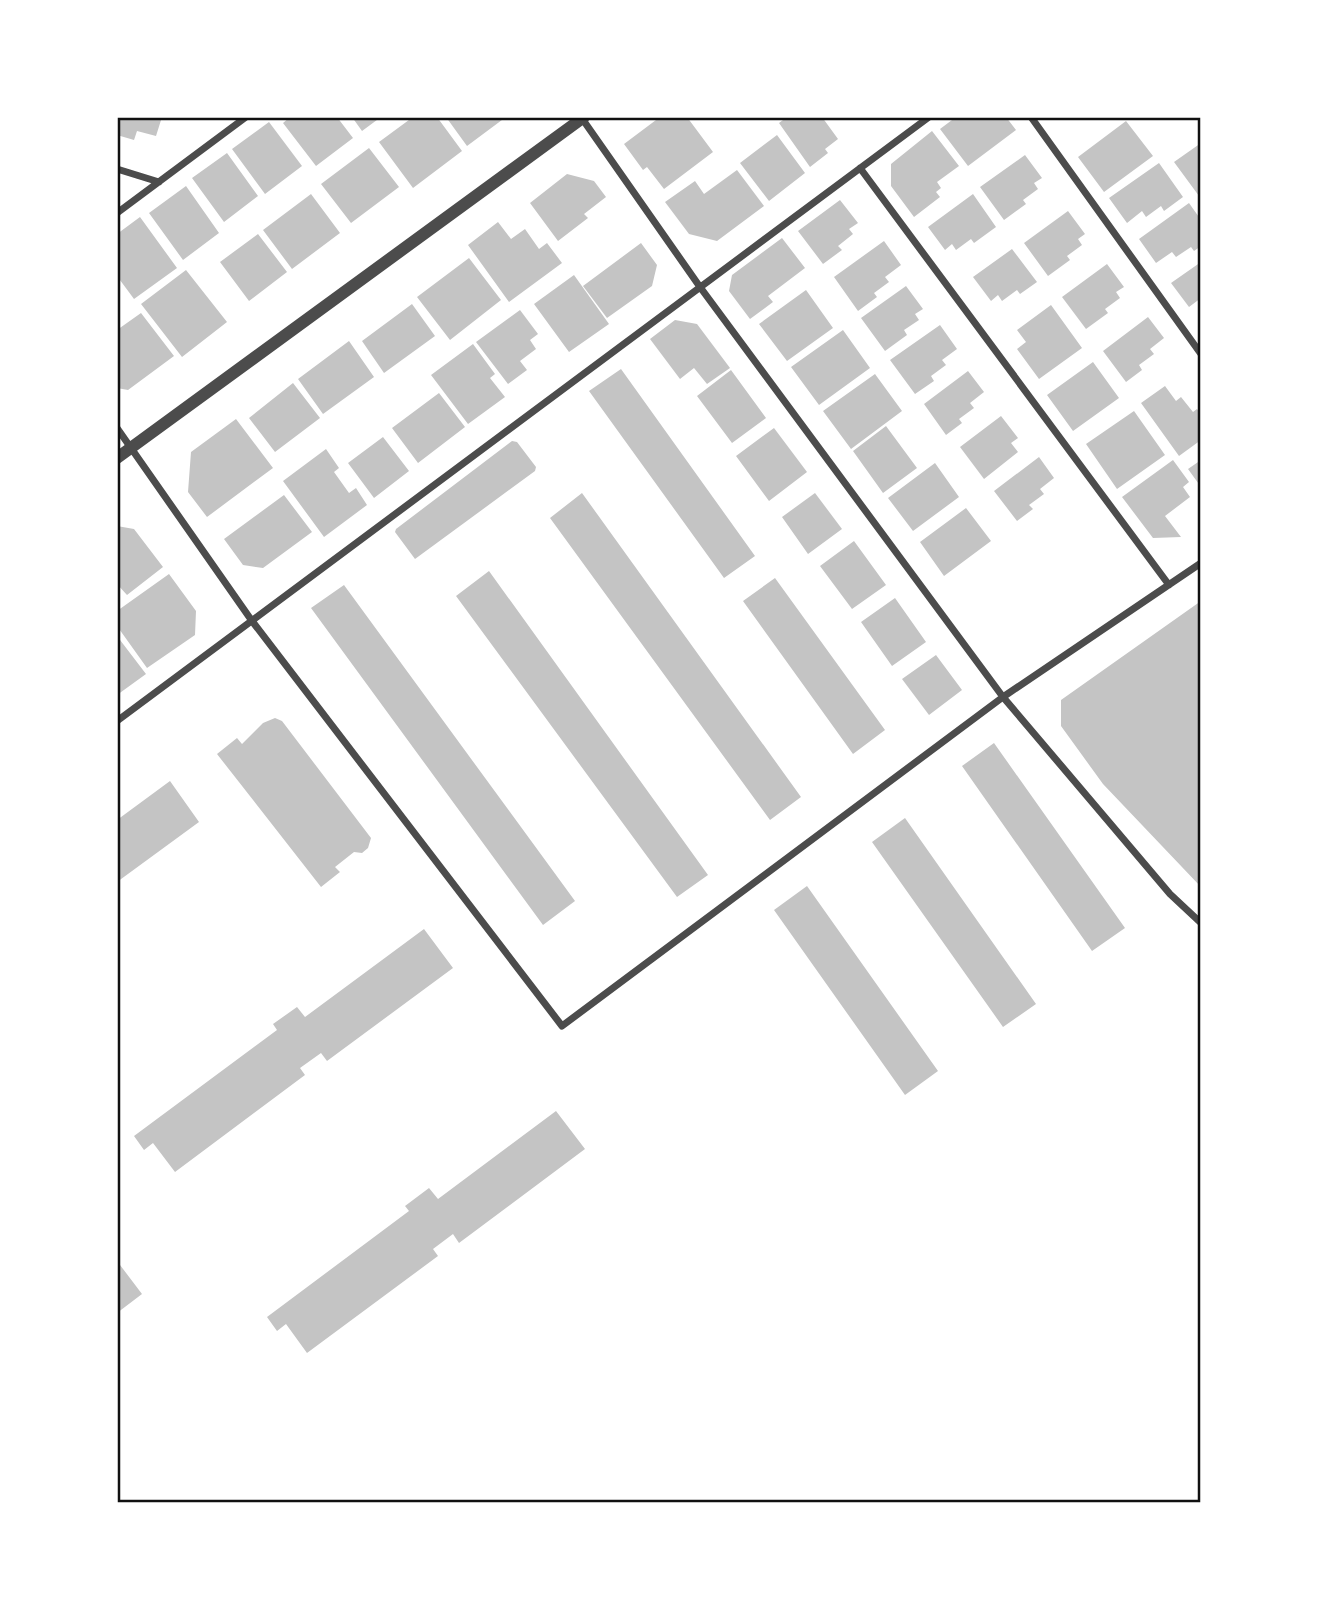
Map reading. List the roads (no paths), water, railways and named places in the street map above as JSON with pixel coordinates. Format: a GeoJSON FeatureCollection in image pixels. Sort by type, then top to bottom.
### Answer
{"type":"FeatureCollection","features":[{"type":"Feature","properties":{"kind":"street"},"geometry":{"type":"LineString","coordinates":[[117,213],[246,117]]}},
{"type":"Feature","properties":{"kind":"street"},"geometry":{"type":"LineString","coordinates":[[117,721],[929,117]]}},
{"type":"Feature","properties":{"kind":"street"},"geometry":{"type":"LineString","coordinates":[[1031,117],[1201,354]]}},
{"type":"Feature","properties":{"kind":"street"},"geometry":{"type":"LineString","coordinates":[[117,458],[582,118],[701,287],[1003,697],[1170,894],[1201,923]]}},
{"type":"Feature","properties":{"kind":"street"},"geometry":{"type":"LineString","coordinates":[[860,168],[1169,585]]}},
{"type":"Feature","properties":{"kind":"street"},"geometry":{"type":"LineString","coordinates":[[117,169],[159,182]]}},
{"type":"Feature","properties":{"kind":"street"},"geometry":{"type":"LineString","coordinates":[[117,428],[252,621],[562,1026],[1003,697],[1201,563]]}}]}
